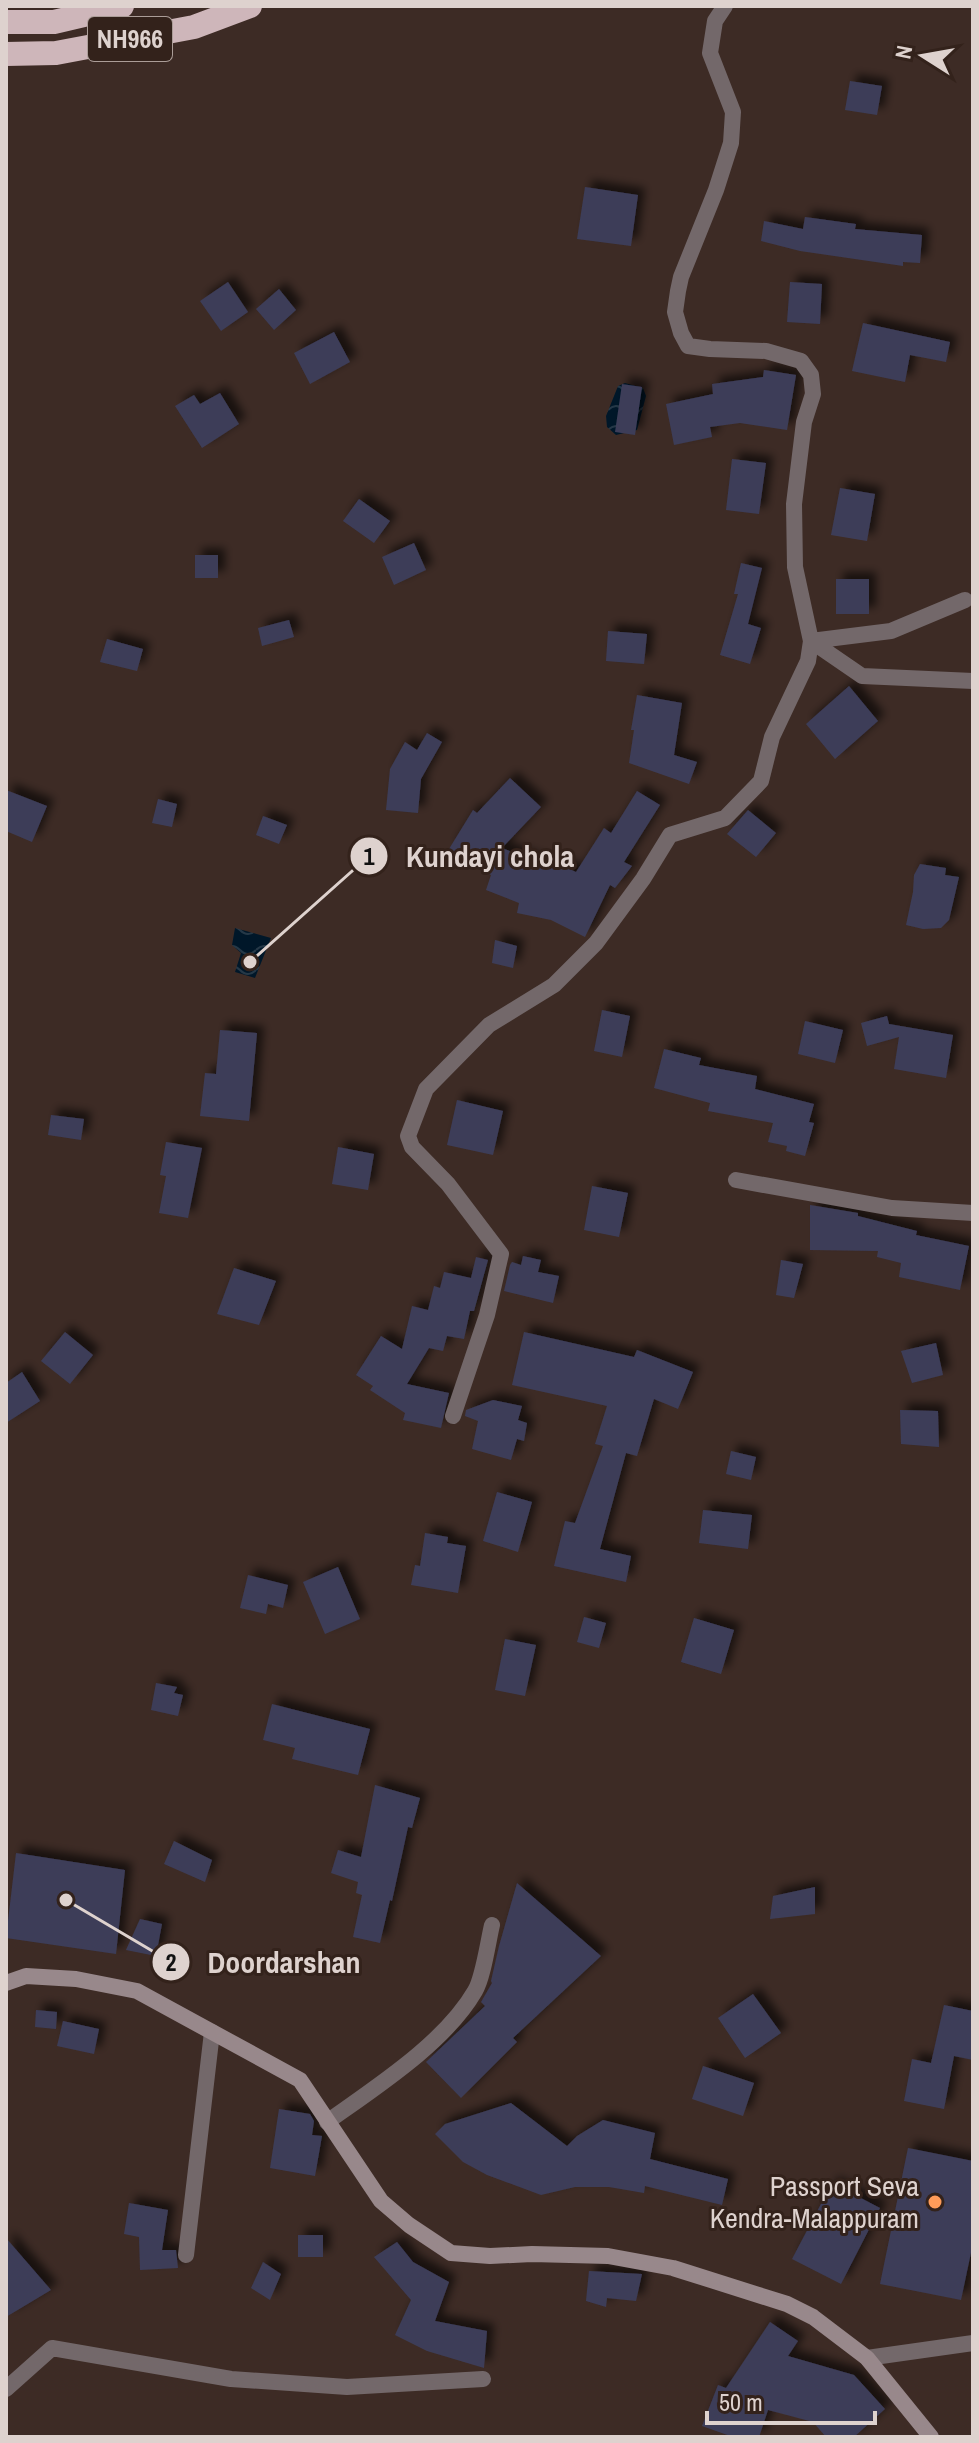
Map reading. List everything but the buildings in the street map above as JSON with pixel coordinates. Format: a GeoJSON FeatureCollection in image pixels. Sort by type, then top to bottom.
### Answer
{"type":"FeatureCollection","features":[{"type":"Feature","properties":{"kind":"highway","name":"NH966"},"geometry":{"type":"LineString","coordinates":[[6,22],[54,22],[122,6]]}},
{"type":"Feature","properties":{"kind":"highway","name":"NH966"},"geometry":{"type":"LineString","coordinates":[[6,54],[56,53],[194,27],[250,6]]}},
{"type":"Feature","properties":{"kind":"main road"},"geometry":{"type":"LineString","coordinates":[[6,1983],[26,1976],[64,1978],[137,1991],[300,2080],[381,2201],[409,2225],[451,2253],[608,2256],[673,2268],[787,2304],[813,2317],[867,2358],[931,2437]]}},
{"type":"Feature","properties":{"kind":"street"},"geometry":{"type":"LineString","coordinates":[[453,1416],[487,1315],[501,1254],[448,1184],[412,1147],[408,1136],[426,1089],[489,1025],[554,985],[596,943],[643,879],[670,835],[725,818],[761,781],[772,737],[808,661],[811,641],[795,567],[794,504],[804,422],[813,394],[811,375],[801,361],[766,351],[688,346],[675,312],[681,277],[731,143],[733,112],[710,53],[715,21],[725,6]]}},
{"type":"Feature","properties":{"kind":"street"},"geometry":{"type":"LineString","coordinates":[[811,641],[891,631],[965,600]]}},
{"type":"Feature","properties":{"kind":"street"},"geometry":{"type":"LineString","coordinates":[[811,641],[862,676],[973,681]]}},
{"type":"Feature","properties":{"kind":"street"},"geometry":{"type":"LineString","coordinates":[[736,1180],[892,1208],[973,1213]]}},
{"type":"Feature","properties":{"kind":"street"},"geometry":{"type":"LineString","coordinates":[[327,2122],[406,2066],[449,2024],[477,1990],[492,1925]]}},
{"type":"Feature","properties":{"kind":"street"},"geometry":{"type":"LineString","coordinates":[[186,2255],[212,2032]]}},
{"type":"Feature","properties":{"kind":"street"},"geometry":{"type":"LineString","coordinates":[[867,2358],[973,2343]]}},
{"type":"Feature","properties":{"kind":"street"},"geometry":{"type":"LineString","coordinates":[[6,2389],[52,2348],[231,2379],[347,2387],[483,2379]]}},
{"type":"Feature","properties":{"kind":"water"},"geometry":{"type":"Polygon","coordinates":[[[625,383],[643,388],[646,396],[637,430],[616,435],[607,427],[606,416],[618,386],[625,383]]]}},
{"type":"Feature","properties":{"kind":"water"},"geometry":{"type":"Polygon","coordinates":[[[235,928],[271,938],[255,978],[235,972],[241,953],[232,945],[235,928]]]}},
{"type":"Feature","properties":{"kind":"place","name":"Kundayi chola"},"geometry":{"type":"Point","coordinates":[250,962]}},
{"type":"Feature","properties":{"kind":"place","name":"Doordarshan"},"geometry":{"type":"Point","coordinates":[66,1900]}},
{"type":"Feature","properties":{"kind":"place","name":"Passport Seva Kendra-Malappuram"},"geometry":{"type":"Point","coordinates":[935,2202]}}]}
